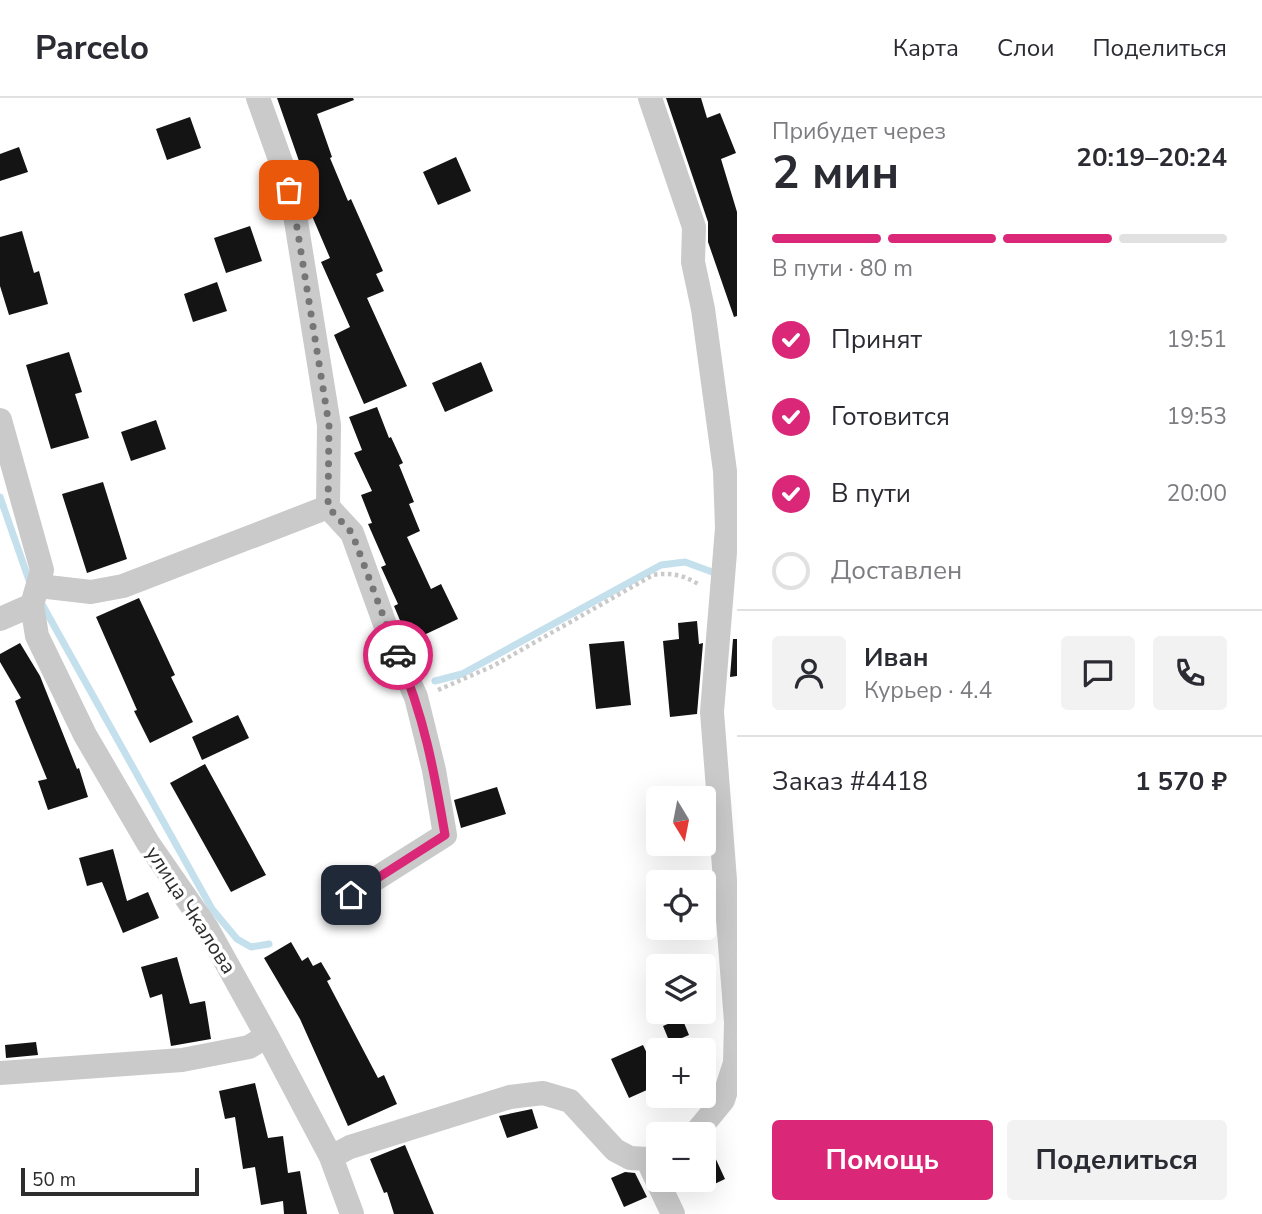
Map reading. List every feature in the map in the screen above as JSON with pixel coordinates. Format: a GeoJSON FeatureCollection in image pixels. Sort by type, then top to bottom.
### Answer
{"type":"FeatureCollection","features":[{"type":"Feature","properties":{"kind":"street"},"geometry":{"type":"LineString","coordinates":[[258,98],[282,165],[295,215],[329,425],[328,507],[352,533],[391,640],[415,696],[434,770],[445,835],[351,895]]}},
{"type":"Feature","properties":{"kind":"street"},"geometry":{"type":"LineString","coordinates":[[650,98],[694,227],[693,262],[703,309],[725,471],[729,613],[712,712],[736,1022],[736,1063],[723,1100],[705,1122]]}},
{"type":"Feature","properties":{"kind":"street","name":"улица Чкалова"},"geometry":{"type":"LineString","coordinates":[[0,420],[42,570],[36,595],[37,636],[85,735],[148,843],[207,928],[267,1036],[331,1157],[352,1214]]}},
{"type":"Feature","properties":{"kind":"street"},"geometry":{"type":"LineString","coordinates":[[0,619],[36,595],[91,592],[123,586],[328,507]]}},
{"type":"Feature","properties":{"kind":"street"},"geometry":{"type":"LineString","coordinates":[[0,1073],[182,1060],[249,1047],[267,1036]]}},
{"type":"Feature","properties":{"kind":"street"},"geometry":{"type":"LineString","coordinates":[[331,1157],[350,1147],[510,1097],[543,1093],[570,1101],[615,1150],[630,1158],[646,1157]]}},
{"type":"Feature","properties":{"kind":"street"},"geometry":{"type":"LineString","coordinates":[[665,1192],[673,1214]]}},
{"type":"Feature","properties":{"kind":"path"},"geometry":{"type":"LineString","coordinates":[[415,696],[439,690],[493,666],[653,575],[665,573],[688,578],[709,591],[729,613]]}},
{"type":"Feature","properties":{"kind":"building"},"geometry":{"type":"Polygon","coordinates":[[[277,98],[354,100],[317,114],[332,157],[330,158],[348,201],[351,199],[383,271],[376,274],[384,291],[367,298],[407,386],[364,404],[334,335],[350,327],[321,262],[330,258],[309,209],[303,185],[307,184],[277,98]]]}},
{"type":"Feature","properties":{"kind":"building"},"geometry":{"type":"Polygon","coordinates":[[[666,98],[701,98],[707,118],[720,113],[736,153],[721,159],[737,212],[737,316],[734,317],[708,242],[708,222],[666,98]]]}},
{"type":"Feature","properties":{"kind":"building"},"geometry":{"type":"Polygon","coordinates":[[[190,117],[201,148],[167,160],[156,129],[190,117]]]}},
{"type":"Feature","properties":{"kind":"building"},"geometry":{"type":"Polygon","coordinates":[[[19,147],[28,172],[0,181],[0,154],[19,147]]]}},
{"type":"Feature","properties":{"kind":"building"},"geometry":{"type":"Polygon","coordinates":[[[456,157],[471,191],[438,205],[423,172],[456,157]]]}},
{"type":"Feature","properties":{"kind":"building"},"geometry":{"type":"Polygon","coordinates":[[[250,226],[262,261],[226,273],[214,238],[250,226]]]}},
{"type":"Feature","properties":{"kind":"building"},"geometry":{"type":"Polygon","coordinates":[[[22,231],[34,273],[39,271],[48,304],[9,315],[0,286],[0,237],[22,231]]]}},
{"type":"Feature","properties":{"kind":"building"},"geometry":{"type":"Polygon","coordinates":[[[217,282],[227,311],[193,322],[184,294],[217,282]]]}},
{"type":"Feature","properties":{"kind":"building"},"geometry":{"type":"Polygon","coordinates":[[[69,352],[82,392],[75,394],[89,438],[51,449],[26,365],[69,352]]]}},
{"type":"Feature","properties":{"kind":"building"},"geometry":{"type":"Polygon","coordinates":[[[481,362],[493,391],[445,412],[432,383],[481,362]]]}},
{"type":"Feature","properties":{"kind":"building"},"geometry":{"type":"Polygon","coordinates":[[[377,407],[389,438],[391,437],[403,463],[399,465],[414,502],[409,504],[420,531],[407,537],[431,589],[441,584],[458,619],[409,642],[394,606],[398,604],[381,567],[386,565],[368,524],[372,523],[361,495],[372,491],[354,453],[362,450],[349,417],[377,407]]]}},
{"type":"Feature","properties":{"kind":"building"},"geometry":{"type":"Polygon","coordinates":[[[156,420],[166,449],[131,461],[121,432],[156,420]]]}},
{"type":"Feature","properties":{"kind":"building"},"geometry":{"type":"Polygon","coordinates":[[[103,482],[127,559],[87,573],[62,494],[103,482]]]}},
{"type":"Feature","properties":{"kind":"building"},"geometry":{"type":"Polygon","coordinates":[[[139,598],[175,675],[171,677],[193,722],[150,743],[134,711],[137,710],[96,617],[139,598]]]}},
{"type":"Feature","properties":{"kind":"building"},"geometry":{"type":"Polygon","coordinates":[[[697,621],[699,644],[703,643],[697,714],[670,717],[663,641],[679,639],[678,623],[697,621]]]}},
{"type":"Feature","properties":{"kind":"building"},"geometry":{"type":"Polygon","coordinates":[[[733,639],[737,639],[737,676],[730,677],[733,639]]]}},
{"type":"Feature","properties":{"kind":"building"},"geometry":{"type":"Polygon","coordinates":[[[624,641],[631,705],[596,709],[589,644],[624,641]]]}},
{"type":"Feature","properties":{"kind":"building"},"geometry":{"type":"Polygon","coordinates":[[[20,643],[40,676],[77,769],[79,768],[88,797],[48,810],[38,781],[47,779],[15,701],[21,698],[0,662],[0,654],[20,643]]]}},
{"type":"Feature","properties":{"kind":"building"},"geometry":{"type":"Polygon","coordinates":[[[238,715],[249,738],[202,760],[192,737],[238,715]]]}},
{"type":"Feature","properties":{"kind":"building"},"geometry":{"type":"Polygon","coordinates":[[[205,764],[266,875],[231,892],[170,783],[205,764]]]}},
{"type":"Feature","properties":{"kind":"building"},"geometry":{"type":"Polygon","coordinates":[[[497,787],[506,814],[461,828],[454,800],[497,787]]]}},
{"type":"Feature","properties":{"kind":"building"},"geometry":{"type":"Polygon","coordinates":[[[113,849],[127,901],[148,892],[159,918],[123,933],[102,882],[87,886],[79,858],[113,849]]]}},
{"type":"Feature","properties":{"kind":"building"},"geometry":{"type":"Polygon","coordinates":[[[291,942],[302,961],[308,957],[313,966],[321,962],[331,979],[327,981],[378,1078],[384,1075],[397,1104],[348,1126],[300,1019],[264,958],[291,942]]]}},
{"type":"Feature","properties":{"kind":"building"},"geometry":{"type":"Polygon","coordinates":[[[177,957],[190,1004],[205,1001],[211,1039],[171,1046],[162,994],[150,998],[141,967],[177,957]]]}},
{"type":"Feature","properties":{"kind":"building"},"geometry":{"type":"Polygon","coordinates":[[[684,1024],[689,1035],[668,1038],[663,1026],[684,1024]]]}},
{"type":"Feature","properties":{"kind":"building"},"geometry":{"type":"Polygon","coordinates":[[[36,1042],[38,1055],[6,1058],[5,1045],[36,1042]]]}},
{"type":"Feature","properties":{"kind":"building"},"geometry":{"type":"Polygon","coordinates":[[[643,1045],[646,1051],[646,1090],[629,1098],[611,1059],[643,1045]]]}},
{"type":"Feature","properties":{"kind":"building"},"geometry":{"type":"Polygon","coordinates":[[[255,1083],[268,1138],[283,1136],[288,1173],[300,1171],[307,1214],[284,1214],[283,1201],[261,1205],[255,1167],[243,1169],[235,1117],[225,1119],[219,1091],[255,1083]]]}},
{"type":"Feature","properties":{"kind":"building"},"geometry":{"type":"Polygon","coordinates":[[[532,1109],[538,1128],[507,1138],[499,1116],[532,1109]]]}},
{"type":"Feature","properties":{"kind":"building"},"geometry":{"type":"Polygon","coordinates":[[[405,1145],[434,1214],[394,1214],[387,1192],[384,1193],[370,1159],[405,1145]]]}},
{"type":"Feature","properties":{"kind":"building"},"geometry":{"type":"Polygon","coordinates":[[[716,1159],[725,1179],[716,1183],[716,1159]]]}},
{"type":"Feature","properties":{"kind":"building"},"geometry":{"type":"Polygon","coordinates":[[[625,1172],[635,1173],[647,1197],[624,1207],[611,1178],[625,1172]]]}},
{"type":"Feature","properties":{"kind":"waterway"},"geometry":{"type":"LineString","coordinates":[[0,497],[30,583]]}},
{"type":"Feature","properties":{"kind":"waterway"},"geometry":{"type":"LineString","coordinates":[[435,681],[462,674],[661,565],[685,562],[715,573]]}},
{"type":"Feature","properties":{"kind":"waterway"},"geometry":{"type":"LineString","coordinates":[[43,606],[212,909],[237,939],[251,947],[269,944]]}},
{"type":"Feature","properties":{"kind":"way so far"},"geometry":{"type":"LineString","coordinates":[[289,190],[329,425],[328,507],[352,533],[398,655]]}},
{"type":"Feature","properties":{"kind":"route"},"geometry":{"type":"LineString","coordinates":[[351,895],[445,835],[426,736],[415,696],[398,655]]}}]}
